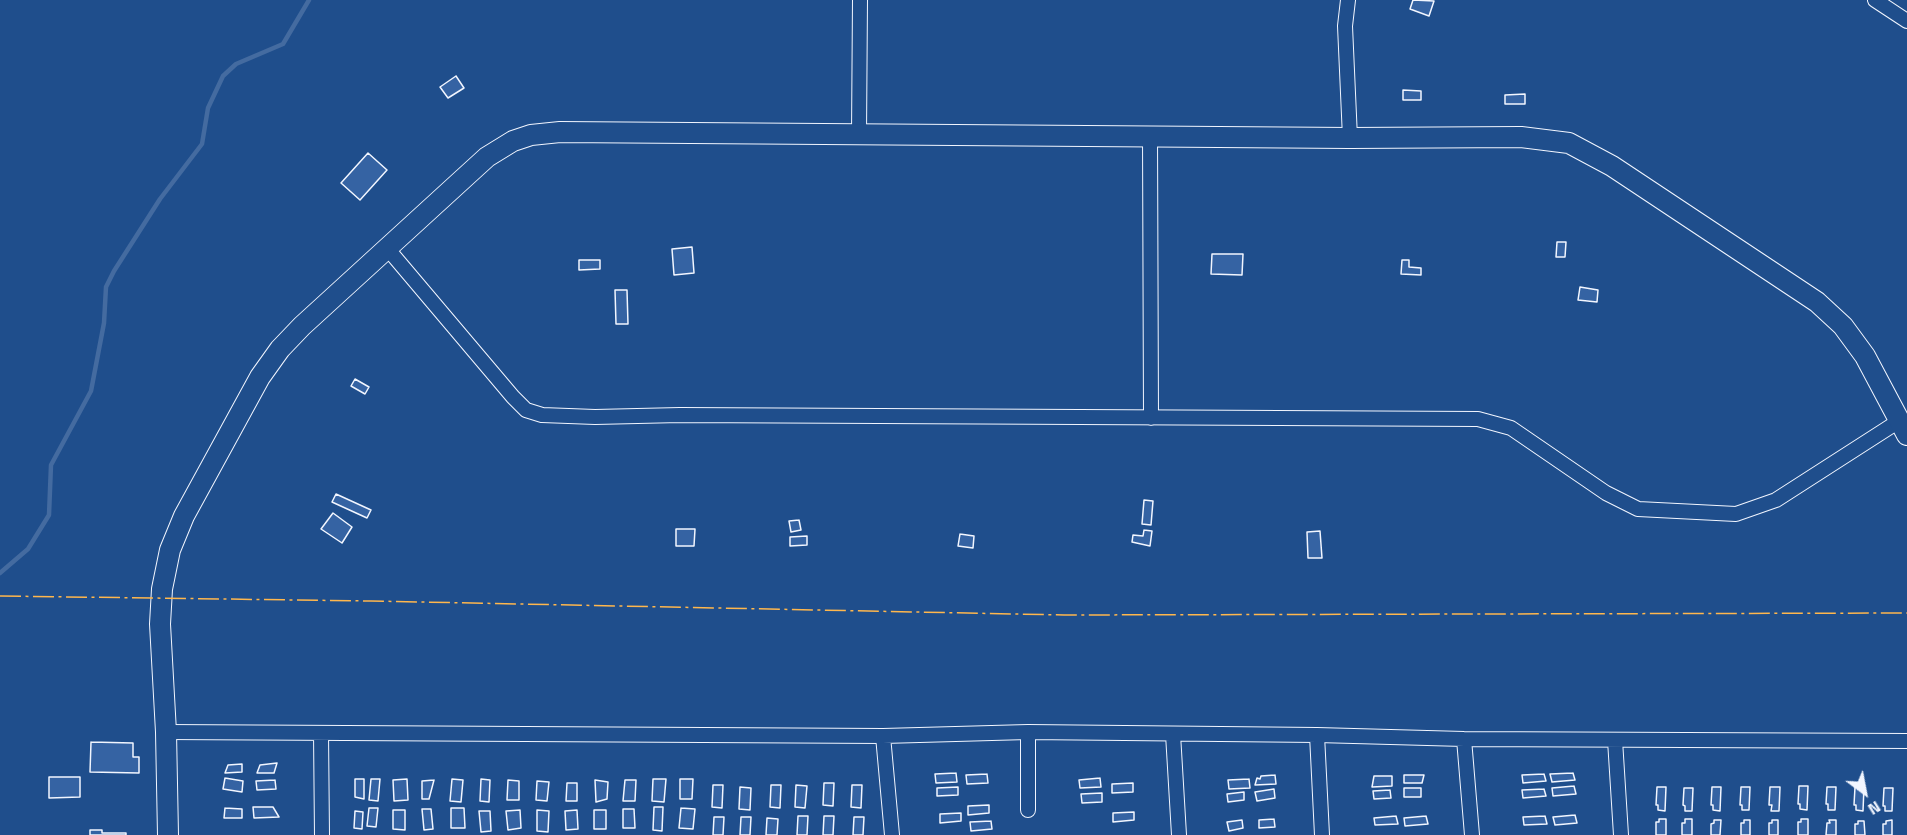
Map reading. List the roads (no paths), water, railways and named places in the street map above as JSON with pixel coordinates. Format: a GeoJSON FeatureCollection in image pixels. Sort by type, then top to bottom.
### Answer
{"type":"FeatureCollection","features":[{"type":"Feature","properties":{"kind":"street"},"geometry":{"type":"LineString","coordinates":[[859,134],[860,0]]}},
{"type":"Feature","properties":{"kind":"street"},"geometry":{"type":"LineString","coordinates":[[1348,0],[1345,26],[1350,138]]}},
{"type":"Feature","properties":{"kind":"street"},"geometry":{"type":"LineString","coordinates":[[1875,0],[1907,21]]}},
{"type":"Feature","properties":{"kind":"street"},"geometry":{"type":"LineString","coordinates":[[168,835],[166,732],[160,624],[162,589],[177,532],[260,377],[280,349],[302,326],[387,248],[487,157],[513,141],[531,135],[560,132],[1350,138],[1521,137],[1569,143],[1612,166],[1817,302],[1843,326],[1865,356],[1903,428],[1776,500],[1736,514],[1638,509],[1606,493],[1511,428],[1478,419],[542,415],[526,410],[513,397],[387,248]]}},
{"type":"Feature","properties":{"kind":"street"},"geometry":{"type":"LineString","coordinates":[[1150,136],[1151,418]]}},
{"type":"Feature","properties":{"kind":"street"},"geometry":{"type":"LineString","coordinates":[[166,732],[883,736],[1028,732],[1464,739],[1907,741]]}},
{"type":"Feature","properties":{"kind":"street"},"geometry":{"type":"LineString","coordinates":[[1028,732],[1028,810]]}},
{"type":"Feature","properties":{"kind":"street"},"geometry":{"type":"LineString","coordinates":[[321,733],[322,835]]}},
{"type":"Feature","properties":{"kind":"street"},"geometry":{"type":"LineString","coordinates":[[1173,734],[1179,835]]}},
{"type":"Feature","properties":{"kind":"street"},"geometry":{"type":"LineString","coordinates":[[1317,735],[1322,835]]}},
{"type":"Feature","properties":{"kind":"street"},"geometry":{"type":"LineString","coordinates":[[883,736],[892,835]]}},
{"type":"Feature","properties":{"kind":"street"},"geometry":{"type":"LineString","coordinates":[[1464,739],[1472,835]]}},
{"type":"Feature","properties":{"kind":"street"},"geometry":{"type":"LineString","coordinates":[[1615,740],[1621,835]]}},
{"type":"Feature","properties":{"kind":"waterway"},"geometry":{"type":"LineString","coordinates":[[0,573],[28,549],[49,515],[51,465],[91,391],[104,323],[106,287],[114,271],[160,199],[202,144],[208,108],[223,76],[236,64],[283,44],[309,0]]}}]}
